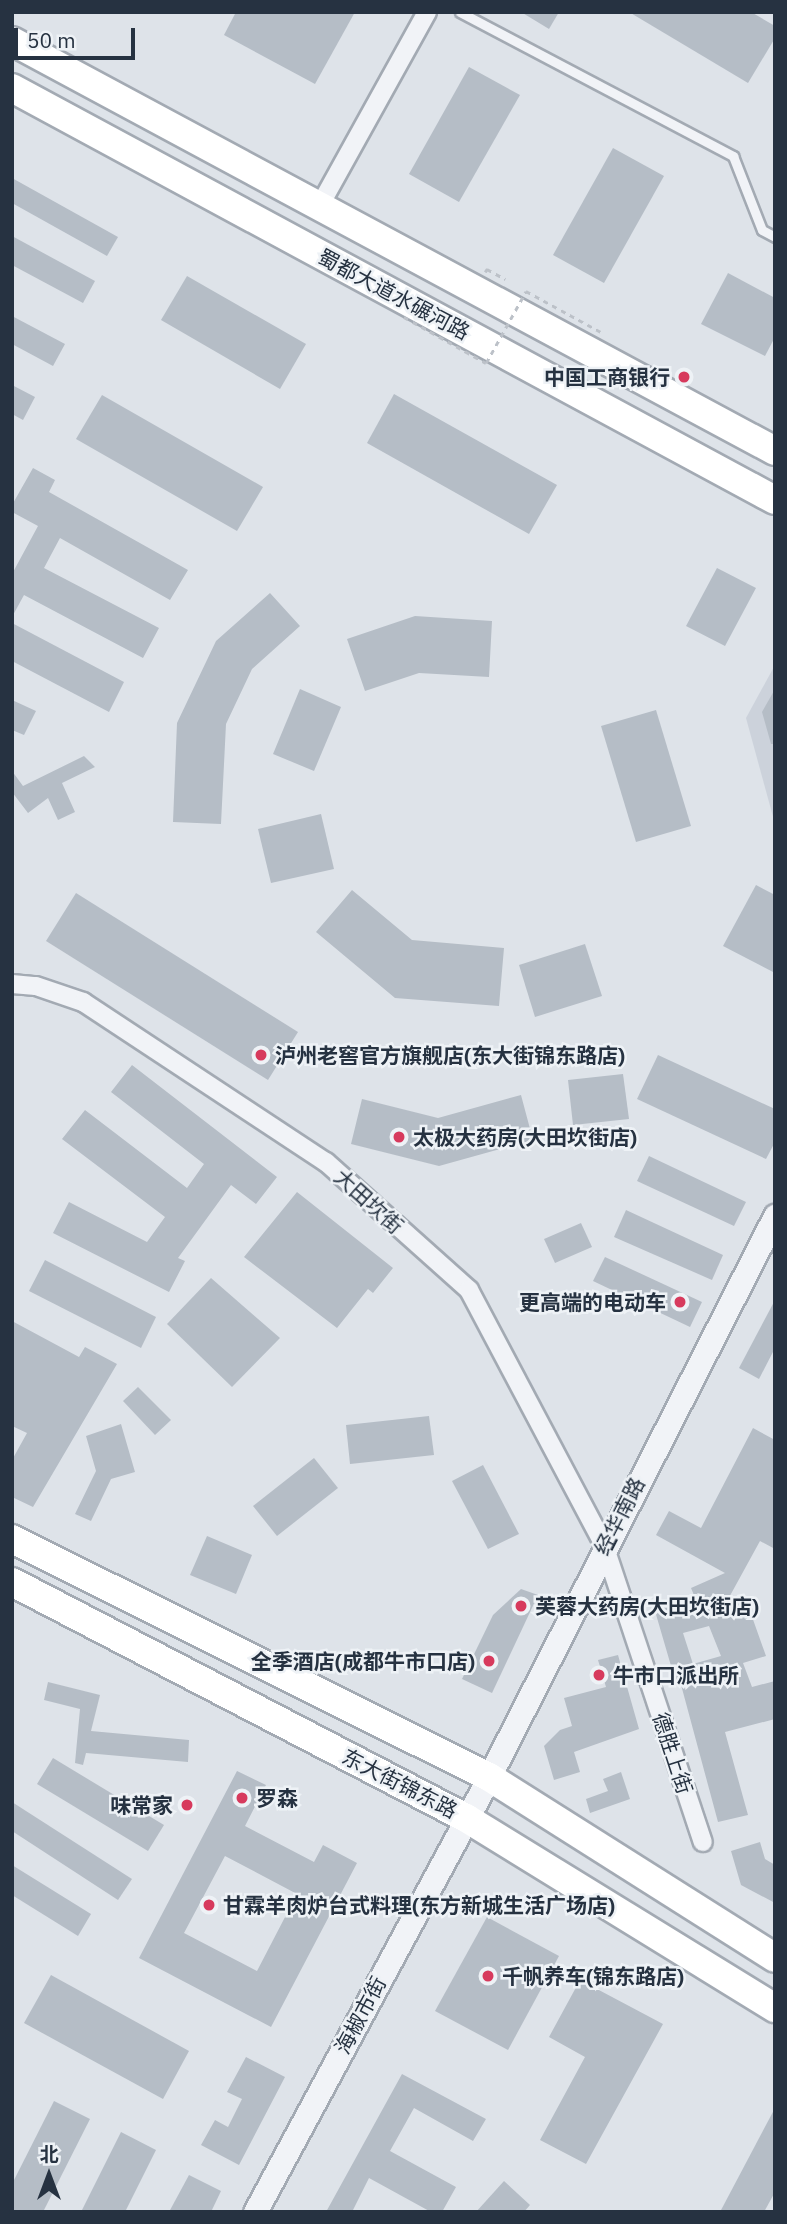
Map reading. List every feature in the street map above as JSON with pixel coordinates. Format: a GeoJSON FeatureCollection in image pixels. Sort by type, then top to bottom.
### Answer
{"type":"FeatureCollection","features":[{"type":"Feature","properties":{"kind":"main road","name":"蜀都大道水碾河路"},"geometry":{"type":"LineString","coordinates":[[12,41],[775,451]]}},
{"type":"Feature","properties":{"kind":"main road","name":"蜀都大道水碾河路"},"geometry":{"type":"LineString","coordinates":[[12,88],[775,500]]}},
{"type":"Feature","properties":{"kind":"main road"},"geometry":{"type":"LineString","coordinates":[[12,1539],[489,1777],[775,1958]]}},
{"type":"Feature","properties":{"kind":"main road","name":"东大街锦东路"},"geometry":{"type":"LineString","coordinates":[[12,1582],[466,1818],[775,2008]]}},
{"type":"Feature","properties":{"kind":"street"},"geometry":{"type":"LineString","coordinates":[[319,207],[427,12]]}},
{"type":"Feature","properties":{"kind":"street","name":"大田坎街"},"geometry":{"type":"LineString","coordinates":[[12,984],[36,986],[83,1002],[326,1162],[469,1290],[604,1545]]}},
{"type":"Feature","properties":{"kind":"street","name":"经华南路"},"geometry":{"type":"LineString","coordinates":[[466,1818],[775,1216]]}},
{"type":"Feature","properties":{"kind":"street","name":"德胜上街"},"geometry":{"type":"LineString","coordinates":[[604,1545],[703,1842]]}},
{"type":"Feature","properties":{"kind":"street","name":"海椒市街"},"geometry":{"type":"LineString","coordinates":[[255,2212],[466,1818]]}},
{"type":"Feature","properties":{"kind":"lane"},"geometry":{"type":"LineString","coordinates":[[460,12],[733,156],[762,230],[775,237]]}},
{"type":"Feature","properties":{"kind":"path"},"geometry":{"type":"LineString","coordinates":[[404,317],[486,363],[526,291],[601,332]]}},
{"type":"Feature","properties":{"kind":"shaded area"},"geometry":{"type":"Polygon","coordinates":[[[775,665],[775,824],[746,718],[775,665]]]}},
{"type":"Feature","properties":{"kind":"building"},"geometry":{"type":"Polygon","coordinates":[[[236,12],[355,12],[315,84],[224,35],[236,12]]]}},
{"type":"Feature","properties":{"kind":"building"},"geometry":{"type":"Polygon","coordinates":[[[521,12],[559,12],[549,29],[521,12]]]}},
{"type":"Feature","properties":{"kind":"building"},"geometry":{"type":"Polygon","coordinates":[[[629,12],[751,12],[775,26],[775,38],[748,83],[629,12]]]}},
{"type":"Feature","properties":{"kind":"building"},"geometry":{"type":"Polygon","coordinates":[[[469,67],[520,95],[459,202],[409,174],[469,67]]]}},
{"type":"Feature","properties":{"kind":"building"},"geometry":{"type":"Polygon","coordinates":[[[613,148],[664,176],[604,283],[553,255],[613,148]]]}},
{"type":"Feature","properties":{"kind":"building"},"geometry":{"type":"Polygon","coordinates":[[[12,178],[118,237],[107,256],[12,203],[12,178]]]}},
{"type":"Feature","properties":{"kind":"building"},"geometry":{"type":"Polygon","coordinates":[[[12,236],[95,281],[83,303],[12,265],[12,236]]]}},
{"type":"Feature","properties":{"kind":"building"},"geometry":{"type":"Polygon","coordinates":[[[728,273],[775,298],[775,337],[765,356],[701,324],[728,273]]]}},
{"type":"Feature","properties":{"kind":"building"},"geometry":{"type":"Polygon","coordinates":[[[187,276],[306,344],[280,389],[161,320],[187,276]]]}},
{"type":"Feature","properties":{"kind":"building"},"geometry":{"type":"Polygon","coordinates":[[[12,316],[65,344],[53,366],[12,344],[12,316]]]}},
{"type":"Feature","properties":{"kind":"building"},"geometry":{"type":"Polygon","coordinates":[[[12,385],[35,397],[23,420],[12,414],[12,385]]]}},
{"type":"Feature","properties":{"kind":"building"},"geometry":{"type":"Polygon","coordinates":[[[394,394],[557,485],[529,534],[367,443],[394,394]]]}},
{"type":"Feature","properties":{"kind":"building"},"geometry":{"type":"Polygon","coordinates":[[[102,395],[263,487],[237,531],[76,439],[102,395]]]}},
{"type":"Feature","properties":{"kind":"building"},"geometry":{"type":"Polygon","coordinates":[[[33,468],[55,480],[49,492],[188,570],[170,600],[60,538],[44,568],[159,628],[143,658],[24,595],[12,617],[12,574],[38,526],[12,512],[12,505],[33,468]]]}},
{"type":"Feature","properties":{"kind":"building"},"geometry":{"type":"Polygon","coordinates":[[[717,568],[756,588],[725,646],[686,626],[717,568]]]}},
{"type":"Feature","properties":{"kind":"building"},"geometry":{"type":"Polygon","coordinates":[[[270,593],[300,626],[252,669],[226,724],[221,824],[173,822],[177,723],[216,641],[270,593]]]}},
{"type":"Feature","properties":{"kind":"building"},"geometry":{"type":"Polygon","coordinates":[[[415,616],[492,621],[489,677],[419,673],[365,691],[347,639],[415,616]]]}},
{"type":"Feature","properties":{"kind":"building"},"geometry":{"type":"Polygon","coordinates":[[[12,623],[124,682],[109,712],[12,661],[12,623]]]}},
{"type":"Feature","properties":{"kind":"building"},"geometry":{"type":"Polygon","coordinates":[[[300,689],[341,707],[314,771],[273,754],[300,689]]]}},
{"type":"Feature","properties":{"kind":"building"},"geometry":{"type":"Polygon","coordinates":[[[775,689],[775,744],[771,744],[762,712],[775,689]]]}},
{"type":"Feature","properties":{"kind":"building"},"geometry":{"type":"Polygon","coordinates":[[[12,700],[36,711],[24,735],[12,730],[12,700]]]}},
{"type":"Feature","properties":{"kind":"building"},"geometry":{"type":"Polygon","coordinates":[[[656,710],[691,826],[636,842],[601,726],[656,710]]]}},
{"type":"Feature","properties":{"kind":"building"},"geometry":{"type":"Polygon","coordinates":[[[84,756],[95,767],[62,783],[75,812],[58,820],[48,798],[28,813],[12,792],[12,771],[23,786],[84,756]]]}},
{"type":"Feature","properties":{"kind":"building"},"geometry":{"type":"Polygon","coordinates":[[[321,814],[334,869],[271,883],[258,829],[321,814]]]}},
{"type":"Feature","properties":{"kind":"building"},"geometry":{"type":"Polygon","coordinates":[[[756,885],[775,895],[775,973],[723,946],[756,885]]]}},
{"type":"Feature","properties":{"kind":"building"},"geometry":{"type":"Polygon","coordinates":[[[352,890],[412,940],[504,948],[499,1006],[395,998],[316,932],[352,890]]]}},
{"type":"Feature","properties":{"kind":"building"},"geometry":{"type":"Polygon","coordinates":[[[76,893],[298,1032],[268,1080],[46,941],[76,893]]]}},
{"type":"Feature","properties":{"kind":"building"},"geometry":{"type":"Polygon","coordinates":[[[585,944],[602,996],[535,1017],[519,965],[585,944]]]}},
{"type":"Feature","properties":{"kind":"building"},"geometry":{"type":"Polygon","coordinates":[[[658,1055],[775,1109],[775,1142],[766,1159],[637,1099],[658,1055]]]}},
{"type":"Feature","properties":{"kind":"building"},"geometry":{"type":"Polygon","coordinates":[[[132,1065],[277,1177],[256,1204],[231,1185],[178,1258],[185,1261],[169,1292],[53,1233],[69,1202],[147,1242],[165,1217],[62,1139],[85,1110],[187,1188],[204,1164],[111,1092],[132,1065]]]}},
{"type":"Feature","properties":{"kind":"building"},"geometry":{"type":"Polygon","coordinates":[[[623,1074],[629,1119],[573,1125],[568,1080],[623,1074]]]}},
{"type":"Feature","properties":{"kind":"building"},"geometry":{"type":"Polygon","coordinates":[[[521,1095],[533,1140],[439,1166],[351,1144],[362,1099],[438,1118],[521,1095]]]}},
{"type":"Feature","properties":{"kind":"building"},"geometry":{"type":"Polygon","coordinates":[[[649,1156],[746,1202],[734,1226],[637,1181],[649,1156]]]}},
{"type":"Feature","properties":{"kind":"building"},"geometry":{"type":"Polygon","coordinates":[[[297,1192],[393,1268],[373,1293],[368,1289],[337,1328],[244,1257],[297,1192]]]}},
{"type":"Feature","properties":{"kind":"building"},"geometry":{"type":"Polygon","coordinates":[[[626,1210],[723,1255],[712,1280],[614,1237],[626,1210]]]}},
{"type":"Feature","properties":{"kind":"building"},"geometry":{"type":"Polygon","coordinates":[[[581,1223],[592,1247],[555,1263],[544,1239],[581,1223]]]}},
{"type":"Feature","properties":{"kind":"building"},"geometry":{"type":"Polygon","coordinates":[[[605,1257],[702,1302],[690,1327],[593,1281],[605,1257]]]}},
{"type":"Feature","properties":{"kind":"building"},"geometry":{"type":"Polygon","coordinates":[[[45,1260],[156,1317],[141,1348],[29,1291],[45,1260]]]}},
{"type":"Feature","properties":{"kind":"building"},"geometry":{"type":"Polygon","coordinates":[[[211,1278],[280,1338],[232,1387],[167,1324],[211,1278]]]}},
{"type":"Feature","properties":{"kind":"building"},"geometry":{"type":"Polygon","coordinates":[[[775,1300],[775,1348],[759,1379],[739,1368],[775,1300]]]}},
{"type":"Feature","properties":{"kind":"building"},"geometry":{"type":"Polygon","coordinates":[[[12,1321],[79,1357],[85,1347],[117,1364],[33,1507],[12,1497],[12,1460],[27,1433],[12,1426],[12,1321]]]}},
{"type":"Feature","properties":{"kind":"building"},"geometry":{"type":"Polygon","coordinates":[[[138,1387],[171,1420],[155,1435],[123,1401],[138,1387]]]}},
{"type":"Feature","properties":{"kind":"building"},"geometry":{"type":"Polygon","coordinates":[[[429,1416],[434,1455],[350,1464],[346,1425],[429,1416]]]}},
{"type":"Feature","properties":{"kind":"building"},"geometry":{"type":"Polygon","coordinates":[[[121,1424],[135,1472],[111,1479],[91,1521],[75,1514],[96,1471],[86,1436],[121,1424]]]}},
{"type":"Feature","properties":{"kind":"building"},"geometry":{"type":"Polygon","coordinates":[[[753,1428],[775,1440],[775,1549],[760,1541],[726,1603],[745,1597],[766,1656],[743,1663],[752,1687],[775,1681],[775,1719],[725,1732],[748,1815],[718,1822],[680,1681],[676,1683],[655,1611],[696,1600],[691,1588],[725,1573],[656,1535],[669,1511],[701,1528],[753,1428]],[[709,1626],[683,1633],[693,1664],[721,1656],[709,1626]]]}},
{"type":"Feature","properties":{"kind":"building"},"geometry":{"type":"Polygon","coordinates":[[[314,1458],[338,1488],[277,1536],[253,1506],[314,1458]]]}},
{"type":"Feature","properties":{"kind":"building"},"geometry":{"type":"Polygon","coordinates":[[[483,1465],[519,1534],[488,1549],[452,1481],[483,1465]]]}},
{"type":"Feature","properties":{"kind":"building"},"geometry":{"type":"Polygon","coordinates":[[[207,1536],[252,1555],[236,1594],[190,1575],[207,1536]]]}},
{"type":"Feature","properties":{"kind":"building"},"geometry":{"type":"Polygon","coordinates":[[[521,1589],[538,1595],[492,1693],[462,1679],[493,1615],[521,1589]]]}},
{"type":"Feature","properties":{"kind":"building"},"geometry":{"type":"Polygon","coordinates":[[[618,1655],[639,1729],[574,1752],[580,1772],[554,1780],[544,1746],[560,1730],[572,1726],[564,1698],[606,1687],[598,1660],[618,1655]]]}},
{"type":"Feature","properties":{"kind":"building"},"geometry":{"type":"Polygon","coordinates":[[[48,1682],[100,1695],[91,1731],[189,1740],[188,1762],[86,1753],[83,1765],[75,1763],[80,1709],[44,1700],[48,1682]]]}},
{"type":"Feature","properties":{"kind":"building"},"geometry":{"type":"Polygon","coordinates":[[[53,1758],[164,1825],[148,1851],[37,1784],[53,1758]]]}},
{"type":"Feature","properties":{"kind":"building"},"geometry":{"type":"Polygon","coordinates":[[[237,1771],[266,1785],[245,1826],[314,1862],[323,1845],[357,1863],[271,2027],[139,1958],[237,1771]],[[225,1856],[184,1933],[257,1971],[297,1894],[225,1856]]]}},
{"type":"Feature","properties":{"kind":"building"},"geometry":{"type":"Polygon","coordinates":[[[621,1772],[630,1799],[590,1813],[586,1799],[608,1791],[603,1779],[621,1772]]]}},
{"type":"Feature","properties":{"kind":"building"},"geometry":{"type":"Polygon","coordinates":[[[12,1802],[132,1879],[118,1900],[12,1831],[12,1802]]]}},
{"type":"Feature","properties":{"kind":"building"},"geometry":{"type":"Polygon","coordinates":[[[760,1842],[765,1859],[775,1865],[775,1903],[741,1885],[731,1851],[760,1842]]]}},
{"type":"Feature","properties":{"kind":"building"},"geometry":{"type":"Polygon","coordinates":[[[12,1865],[91,1914],[78,1936],[12,1895],[12,1865]]]}},
{"type":"Feature","properties":{"kind":"building"},"geometry":{"type":"Polygon","coordinates":[[[487,1917],[559,1956],[508,2050],[435,2011],[487,1917]]]}},
{"type":"Feature","properties":{"kind":"building"},"geometry":{"type":"Polygon","coordinates":[[[51,1975],[189,2051],[163,2099],[24,2023],[51,1975]]]}},
{"type":"Feature","properties":{"kind":"building"},"geometry":{"type":"Polygon","coordinates":[[[580,1980],[663,2024],[586,2164],[540,2140],[585,2057],[549,2037],[580,1980]]]}},
{"type":"Feature","properties":{"kind":"building"},"geometry":{"type":"Polygon","coordinates":[[[246,2057],[285,2077],[239,2165],[201,2145],[215,2120],[228,2127],[242,2099],[227,2092],[246,2057]]]}},
{"type":"Feature","properties":{"kind":"building"},"geometry":{"type":"Polygon","coordinates":[[[402,2074],[486,2119],[473,2141],[414,2108],[390,2151],[456,2187],[442,2212],[431,2212],[369,2178],[352,2212],[326,2212],[402,2074]]]}},
{"type":"Feature","properties":{"kind":"building"},"geometry":{"type":"Polygon","coordinates":[[[54,2101],[90,2119],[43,2212],[12,2212],[12,2184],[54,2101]]]}},
{"type":"Feature","properties":{"kind":"building"},"geometry":{"type":"Polygon","coordinates":[[[775,2108],[775,2192],[764,2212],[720,2212],[775,2108]]]}},
{"type":"Feature","properties":{"kind":"building"},"geometry":{"type":"Polygon","coordinates":[[[121,2132],[156,2150],[125,2212],[81,2212],[121,2132]]]}},
{"type":"Feature","properties":{"kind":"building"},"geometry":{"type":"Polygon","coordinates":[[[189,2175],[221,2191],[211,2212],[169,2212],[189,2175]]]}},
{"type":"Feature","properties":{"kind":"building"},"geometry":{"type":"Polygon","coordinates":[[[504,2181],[530,2205],[524,2212],[476,2212],[504,2181]]]}},
{"type":"Feature","properties":{"kind":"place","name":"中国工商银行"},"geometry":{"type":"Point","coordinates":[684,377]}},
{"type":"Feature","properties":{"kind":"place","name":"泸州老窖官方旗舰店(东大街锦东路店)"},"geometry":{"type":"Point","coordinates":[261,1055]}},
{"type":"Feature","properties":{"kind":"place","name":"太极大药房(大田坎街店)"},"geometry":{"type":"Point","coordinates":[399,1137]}},
{"type":"Feature","properties":{"kind":"place","name":"更高端的电动车"},"geometry":{"type":"Point","coordinates":[680,1302]}},
{"type":"Feature","properties":{"kind":"place","name":"芙蓉大药房(大田坎街店)"},"geometry":{"type":"Point","coordinates":[521,1606]}},
{"type":"Feature","properties":{"kind":"place","name":"全季酒店(成都牛市口店)"},"geometry":{"type":"Point","coordinates":[489,1661]}},
{"type":"Feature","properties":{"kind":"place","name":"牛市口派出所"},"geometry":{"type":"Point","coordinates":[599,1675]}},
{"type":"Feature","properties":{"kind":"place","name":"罗森"},"geometry":{"type":"Point","coordinates":[242,1798]}},
{"type":"Feature","properties":{"kind":"place","name":"味常家"},"geometry":{"type":"Point","coordinates":[187,1805]}},
{"type":"Feature","properties":{"kind":"place","name":"甘霖羊肉炉台式料理(东方新城生活广场店)"},"geometry":{"type":"Point","coordinates":[209,1905]}},
{"type":"Feature","properties":{"kind":"place","name":"千帆养车(锦东路店)"},"geometry":{"type":"Point","coordinates":[488,1976]}}]}
